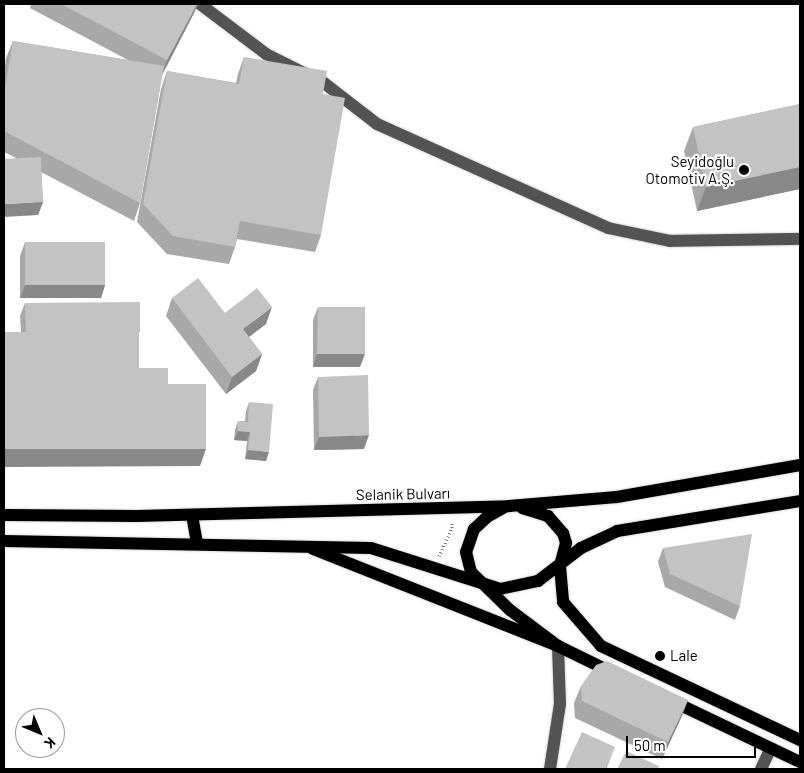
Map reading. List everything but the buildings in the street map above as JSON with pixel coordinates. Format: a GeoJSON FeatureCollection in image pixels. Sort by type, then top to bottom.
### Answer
{"type":"FeatureCollection","features":[{"type":"Feature","properties":{"kind":"main road","name":"Selanik Bulvarı"},"geometry":{"type":"LineString","coordinates":[[4,516],[192,515],[508,506],[617,497],[800,466]]}},
{"type":"Feature","properties":{"kind":"main road"},"geometry":{"type":"LineString","coordinates":[[4,541],[302,544],[371,548],[434,566],[500,589],[516,588],[538,581],[581,548],[617,531],[800,501]]}},
{"type":"Feature","properties":{"kind":"main road"},"geometry":{"type":"LineString","coordinates":[[558,646],[482,584],[471,572],[468,562],[468,541],[486,517],[508,506],[537,512],[556,524],[566,543],[560,566],[563,602],[601,646],[800,740]]}},
{"type":"Feature","properties":{"kind":"main road"},"geometry":{"type":"LineString","coordinates":[[192,515],[197,544]]}},
{"type":"Feature","properties":{"kind":"main road"},"geometry":{"type":"LineString","coordinates":[[302,544],[558,646],[619,676]]}},
{"type":"Feature","properties":{"kind":"main road"},"geometry":{"type":"LineString","coordinates":[[664,697],[800,762]]}},
{"type":"Feature","properties":{"kind":"street"},"geometry":{"type":"LineString","coordinates":[[200,4],[266,54],[324,83],[377,124],[608,228],[670,241],[800,239]]}},
{"type":"Feature","properties":{"kind":"street"},"geometry":{"type":"LineString","coordinates":[[550,769],[560,704],[558,646]]}},
{"type":"Feature","properties":{"kind":"street"},"geometry":{"type":"LineString","coordinates":[[760,769],[771,748]]}},
{"type":"Feature","properties":{"kind":"path"},"geometry":{"type":"LineString","coordinates":[[434,566],[452,528],[450,509]]}},
{"type":"Feature","properties":{"kind":"place","name":"Seyidoğlu Otomotiv A.Ş."},"geometry":{"type":"Point","coordinates":[744,170]}},
{"type":"Feature","properties":{"kind":"place","name":"Lale"},"geometry":{"type":"Point","coordinates":[660,656]}}]}
